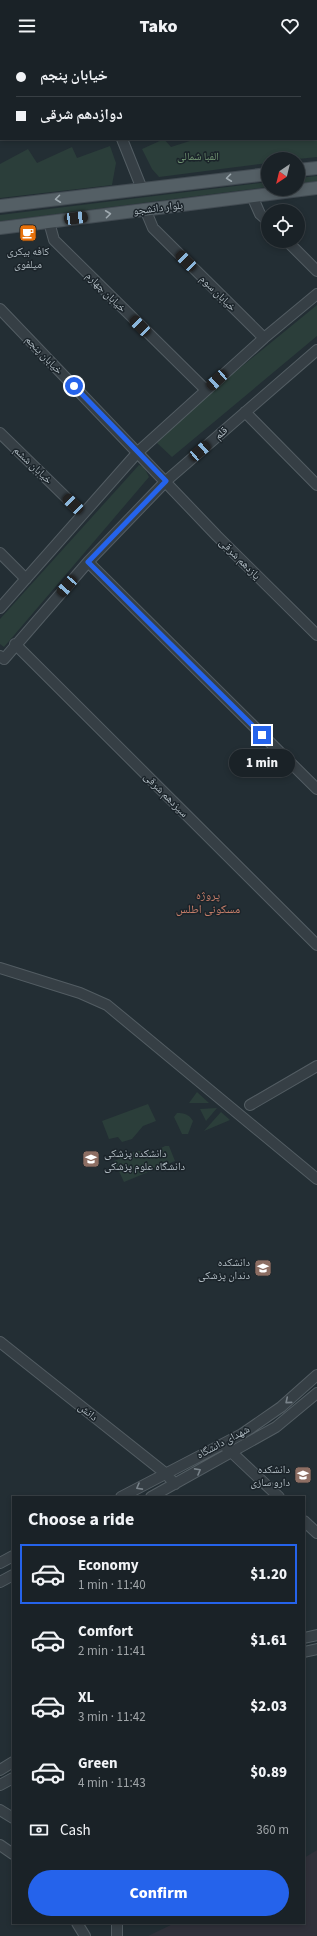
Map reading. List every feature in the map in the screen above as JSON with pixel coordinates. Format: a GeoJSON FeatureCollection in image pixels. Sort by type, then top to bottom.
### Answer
{"type":"FeatureCollection","features":[{"type":"Feature","properties":{"kind":"main road"},"geometry":{"type":"LineString","coordinates":[[305,169],[317,168]]}},
{"type":"Feature","properties":{"kind":"main road","name":"بلوار دانشجو"},"geometry":{"type":"LineString","coordinates":[[0,206],[261,175]]}},
{"type":"Feature","properties":{"kind":"main road","name":"بلوار دانشجو"},"geometry":{"type":"LineString","coordinates":[[0,228],[317,188]]}},
{"type":"Feature","properties":{"kind":"street"},"geometry":{"type":"LineString","coordinates":[[122,140],[142,189]]}},
{"type":"Feature","properties":{"kind":"street"},"geometry":{"type":"LineString","coordinates":[[252,196],[261,215]]}},
{"type":"Feature","properties":{"kind":"street","name":"خیابان سوم"},"geometry":{"type":"LineString","coordinates":[[145,209],[153,228],[264,338]]}},
{"type":"Feature","properties":{"kind":"street","name":"خیابان چهارم"},"geometry":{"type":"LineString","coordinates":[[49,222],[54,240],[206,390]]}},
{"type":"Feature","properties":{"kind":"street"},"geometry":{"type":"LineString","coordinates":[[294,248],[317,271]]}},
{"type":"Feature","properties":{"kind":"street"},"geometry":{"type":"LineString","coordinates":[[0,608],[138,452],[264,338],[317,294]]}},
{"type":"Feature","properties":{"kind":"street","name":"خیابان پنجم"},"geometry":{"type":"LineString","coordinates":[[0,309],[166,481]]}},
{"type":"Feature","properties":{"kind":"street","name":"قلم"},"geometry":{"type":"LineString","coordinates":[[0,656],[4,659],[15,644],[88,562],[166,481],[317,350]]}},
{"type":"Feature","properties":{"kind":"street"},"geometry":{"type":"LineString","coordinates":[[245,412],[317,485]]}},
{"type":"Feature","properties":{"kind":"street","name":"خیابان ششم"},"geometry":{"type":"LineString","coordinates":[[0,433],[83,514]]}},
{"type":"Feature","properties":{"kind":"street","name":"یازدهم شرقی"},"geometry":{"type":"LineString","coordinates":[[166,481],[217,536],[317,635]]}},
{"type":"Feature","properties":{"kind":"street"},"geometry":{"type":"LineString","coordinates":[[0,553],[26,579]]}},
{"type":"Feature","properties":{"kind":"street"},"geometry":{"type":"LineString","coordinates":[[88,562],[317,789]]}},
{"type":"Feature","properties":{"kind":"street","name":"سیزدهم شرقی"},"geometry":{"type":"LineString","coordinates":[[15,644],[317,945]]}},
{"type":"Feature","properties":{"kind":"street"},"geometry":{"type":"LineString","coordinates":[[0,968],[80,993],[107,1005],[317,1179]]}},
{"type":"Feature","properties":{"kind":"street"},"geometry":{"type":"LineString","coordinates":[[250,1105],[317,1066]]}},
{"type":"Feature","properties":{"kind":"street","name":"دانش"},"geometry":{"type":"LineString","coordinates":[[0,1342],[165,1473],[175,1484]]}},
{"type":"Feature","properties":{"kind":"street","name":"شهدای دانشگاه"},"geometry":{"type":"LineString","coordinates":[[123,1496],[242,1434],[281,1407],[317,1375]]}},
{"type":"Feature","properties":{"kind":"street","name":"شهدای دانشگاه"},"geometry":{"type":"LineString","coordinates":[[154,1496],[276,1427],[317,1393]]}},
{"type":"Feature","properties":{"kind":"street"},"geometry":{"type":"LineString","coordinates":[[223,1443],[278,1496]]}},
{"type":"Feature","properties":{"kind":"street"},"geometry":{"type":"LineString","coordinates":[[305,1522],[317,1533]]}},
{"type":"Feature","properties":{"kind":"street"},"geometry":{"type":"LineString","coordinates":[[0,1563],[12,1557]]}},
{"type":"Feature","properties":{"kind":"street"},"geometry":{"type":"LineString","coordinates":[[0,1582],[12,1576]]}},
{"type":"Feature","properties":{"kind":"street"},"geometry":{"type":"LineString","coordinates":[[305,1638],[317,1634]]}},
{"type":"Feature","properties":{"kind":"street"},"geometry":{"type":"LineString","coordinates":[[305,1652],[317,1649]]}},
{"type":"Feature","properties":{"kind":"street"},"geometry":{"type":"LineString","coordinates":[[0,1770],[12,1763]]}},
{"type":"Feature","properties":{"kind":"street"},"geometry":{"type":"LineString","coordinates":[[0,1785],[12,1779]]}},
{"type":"Feature","properties":{"kind":"street"},"geometry":{"type":"LineString","coordinates":[[0,1810],[12,1817]]}},
{"type":"Feature","properties":{"kind":"street"},"geometry":{"type":"LineString","coordinates":[[0,1845],[12,1853]]}},
{"type":"Feature","properties":{"kind":"street"},"geometry":{"type":"LineString","coordinates":[[78,1924],[86,1936]]}},
{"type":"Feature","properties":{"kind":"street"},"geometry":{"type":"LineString","coordinates":[[117,1924],[117,1936]]}},
{"type":"Feature","properties":{"kind":"shaded area"},"geometry":{"type":"Polygon","coordinates":[[[317,1850],[317,1936],[148,1936],[173,1924],[305,1924],[305,1857],[317,1850]]]}},
{"type":"Feature","properties":{"kind":"green space","name":"الفبا شمالی"},"geometry":{"type":"Polygon","coordinates":[[[165,140],[171,147],[193,140],[317,140],[317,157],[305,158],[305,152],[261,152],[261,164],[159,177],[152,169],[142,149],[165,140]]]}},
{"type":"Feature","properties":{"kind":"green space"},"geometry":{"type":"Polygon","coordinates":[[[110,146],[116,163],[112,185],[0,198],[0,164],[28,149],[37,163],[72,147],[77,158],[110,146]]]}},
{"type":"Feature","properties":{"kind":"green space"},"geometry":{"type":"Polygon","coordinates":[[[317,176],[317,181],[305,183],[305,177],[317,176]]]}},
{"type":"Feature","properties":{"kind":"green space"},"geometry":{"type":"Polygon","coordinates":[[[261,183],[261,188],[0,221],[0,215],[261,183]]]}},
{"type":"Feature","properties":{"kind":"green space"},"geometry":{"type":"Polygon","coordinates":[[[317,305],[317,336],[172,457],[157,443],[202,399],[317,305]]]}},
{"type":"Feature","properties":{"kind":"green space"},"geometry":{"type":"Polygon","coordinates":[[[139,465],[144,467],[149,477],[4,647],[0,644],[0,619],[139,465]]]}},
{"type":"Feature","properties":{"kind":"green space"},"geometry":{"type":"Polygon","coordinates":[[[197,1092],[209,1103],[189,1103],[197,1092]]]}},
{"type":"Feature","properties":{"kind":"green space"},"geometry":{"type":"Polygon","coordinates":[[[148,1104],[156,1121],[143,1126],[132,1139],[122,1142],[118,1137],[109,1139],[102,1121],[148,1104]]]}},
{"type":"Feature","properties":{"kind":"green space"},"geometry":{"type":"Polygon","coordinates":[[[217,1108],[206,1121],[200,1109],[217,1108]]]}},
{"type":"Feature","properties":{"kind":"green space"},"geometry":{"type":"Polygon","coordinates":[[[221,1112],[230,1120],[204,1131],[221,1112]]]}},
{"type":"Feature","properties":{"kind":"green space"},"geometry":{"type":"Polygon","coordinates":[[[177,1113],[186,1114],[193,1121],[188,1134],[182,1134],[174,1117],[177,1113]]]}},
{"type":"Feature","properties":{"kind":"green space"},"geometry":{"type":"Polygon","coordinates":[[[165,1146],[169,1146],[175,1161],[124,1182],[114,1161],[136,1151],[155,1151],[165,1146]]]}},
{"type":"Feature","properties":{"kind":"place","name":"کافه بیکری میلفوی"},"geometry":{"type":"Point","coordinates":[28,233]}},
{"type":"Feature","properties":{"kind":"place","name":"دانشکده پزشکی دانشگاه علوم پزشکی"},"geometry":{"type":"Point","coordinates":[91,1159]}},
{"type":"Feature","properties":{"kind":"place","name":"دانشکده دندان پزشکی"},"geometry":{"type":"Point","coordinates":[263,1268]}},
{"type":"Feature","properties":{"kind":"place","name":"دانشکده دارو سازی"},"geometry":{"type":"Point","coordinates":[303,1475]}},
{"type":"Feature","properties":{"kind":"district","name":"پروژه مسکونی اطلس"},"geometry":{"type":"Point","coordinates":[208,902]}},
{"type":"Feature","properties":{"kind":"route"},"geometry":{"type":"LineString","coordinates":[[74,386],[166,481],[88,562],[262,735]]}}]}
